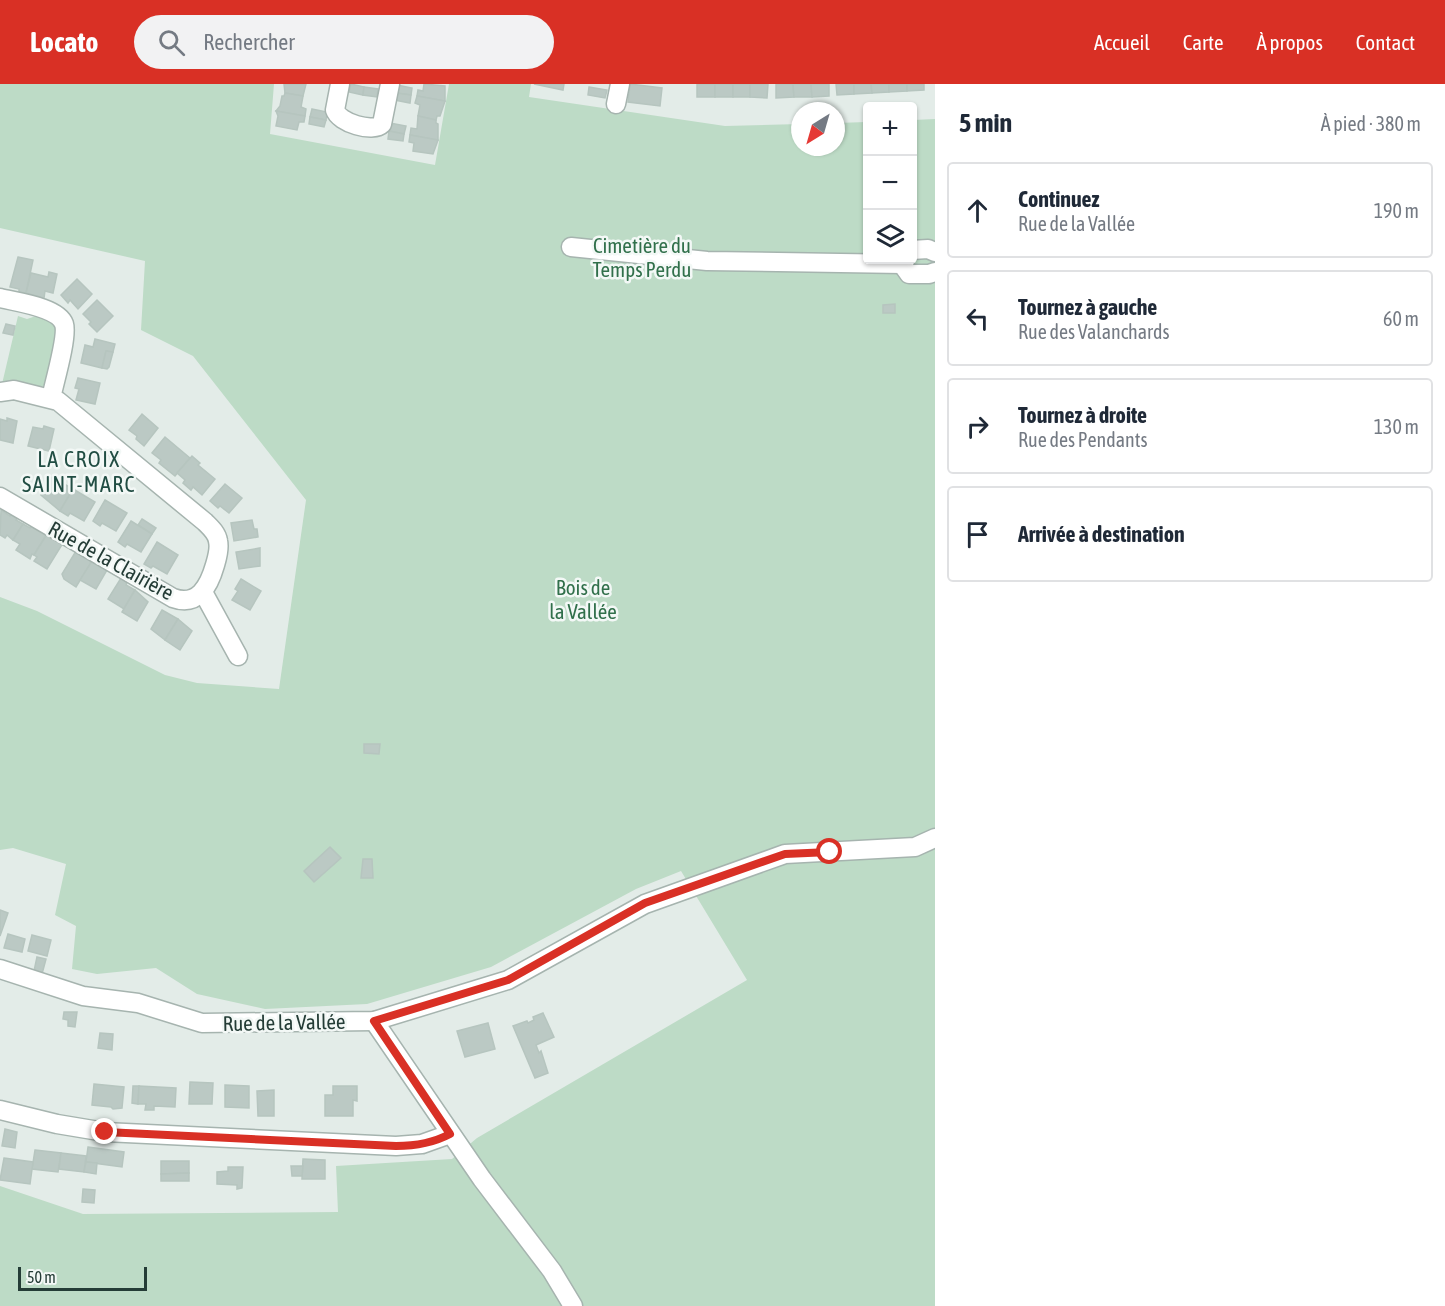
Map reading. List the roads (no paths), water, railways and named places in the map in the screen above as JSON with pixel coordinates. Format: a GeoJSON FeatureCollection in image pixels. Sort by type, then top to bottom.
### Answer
{"type":"FeatureCollection","features":[{"type":"Feature","properties":{"kind":"street"},"geometry":{"type":"LineString","coordinates":[[340,84],[336,115],[343,121],[373,129],[382,124],[390,84]]}},
{"type":"Feature","properties":{"kind":"street"},"geometry":{"type":"LineString","coordinates":[[616,104],[620,84]]}},
{"type":"Feature","properties":{"kind":"street"},"geometry":{"type":"LineString","coordinates":[[571,247],[707,261],[863,259]]}},
{"type":"Feature","properties":{"kind":"street"},"geometry":{"type":"LineString","coordinates":[[917,254],[928,249],[935,252]]}},
{"type":"Feature","properties":{"kind":"street"},"geometry":{"type":"LineString","coordinates":[[906,264],[905,270],[912,274],[935,272]]}},
{"type":"Feature","properties":{"kind":"street"},"geometry":{"type":"LineString","coordinates":[[0,298],[47,309],[64,324],[64,338],[51,398]]}},
{"type":"Feature","properties":{"kind":"street","name":"Rue de la Clairière"},"geometry":{"type":"LineString","coordinates":[[0,392],[14,390],[51,398],[72,411],[212,530],[219,542],[208,586],[198,596],[185,601],[173,598],[0,497]]}},
{"type":"Feature","properties":{"kind":"street"},"geometry":{"type":"LineString","coordinates":[[203,592],[238,656]]}},
{"type":"Feature","properties":{"kind":"street","name":"Rue de la Vallée"},"geometry":{"type":"LineString","coordinates":[[0,969],[83,996],[138,1003],[202,1023],[374,1021],[508,980],[645,903],[785,854],[915,847],[935,838]]}},
{"type":"Feature","properties":{"kind":"street"},"geometry":{"type":"LineString","coordinates":[[374,1021],[450,1134],[552,1272],[573,1306]]}},
{"type":"Feature","properties":{"kind":"street"},"geometry":{"type":"LineString","coordinates":[[0,1110],[57,1124],[105,1132],[166,1136],[396,1146],[422,1144],[450,1134]]}},
{"type":"Feature","properties":{"kind":"district","name":"LA CROIX SAINT-MARC"},"geometry":{"type":"Point","coordinates":[79,472]}},
{"type":"Feature","properties":{"kind":"park label","name":"Cimetière du Temps Perdu"},"geometry":{"type":"Point","coordinates":[642,258]}},
{"type":"Feature","properties":{"kind":"park label","name":"Bois de la Vallée"},"geometry":{"type":"Point","coordinates":[583,600]}}]}
